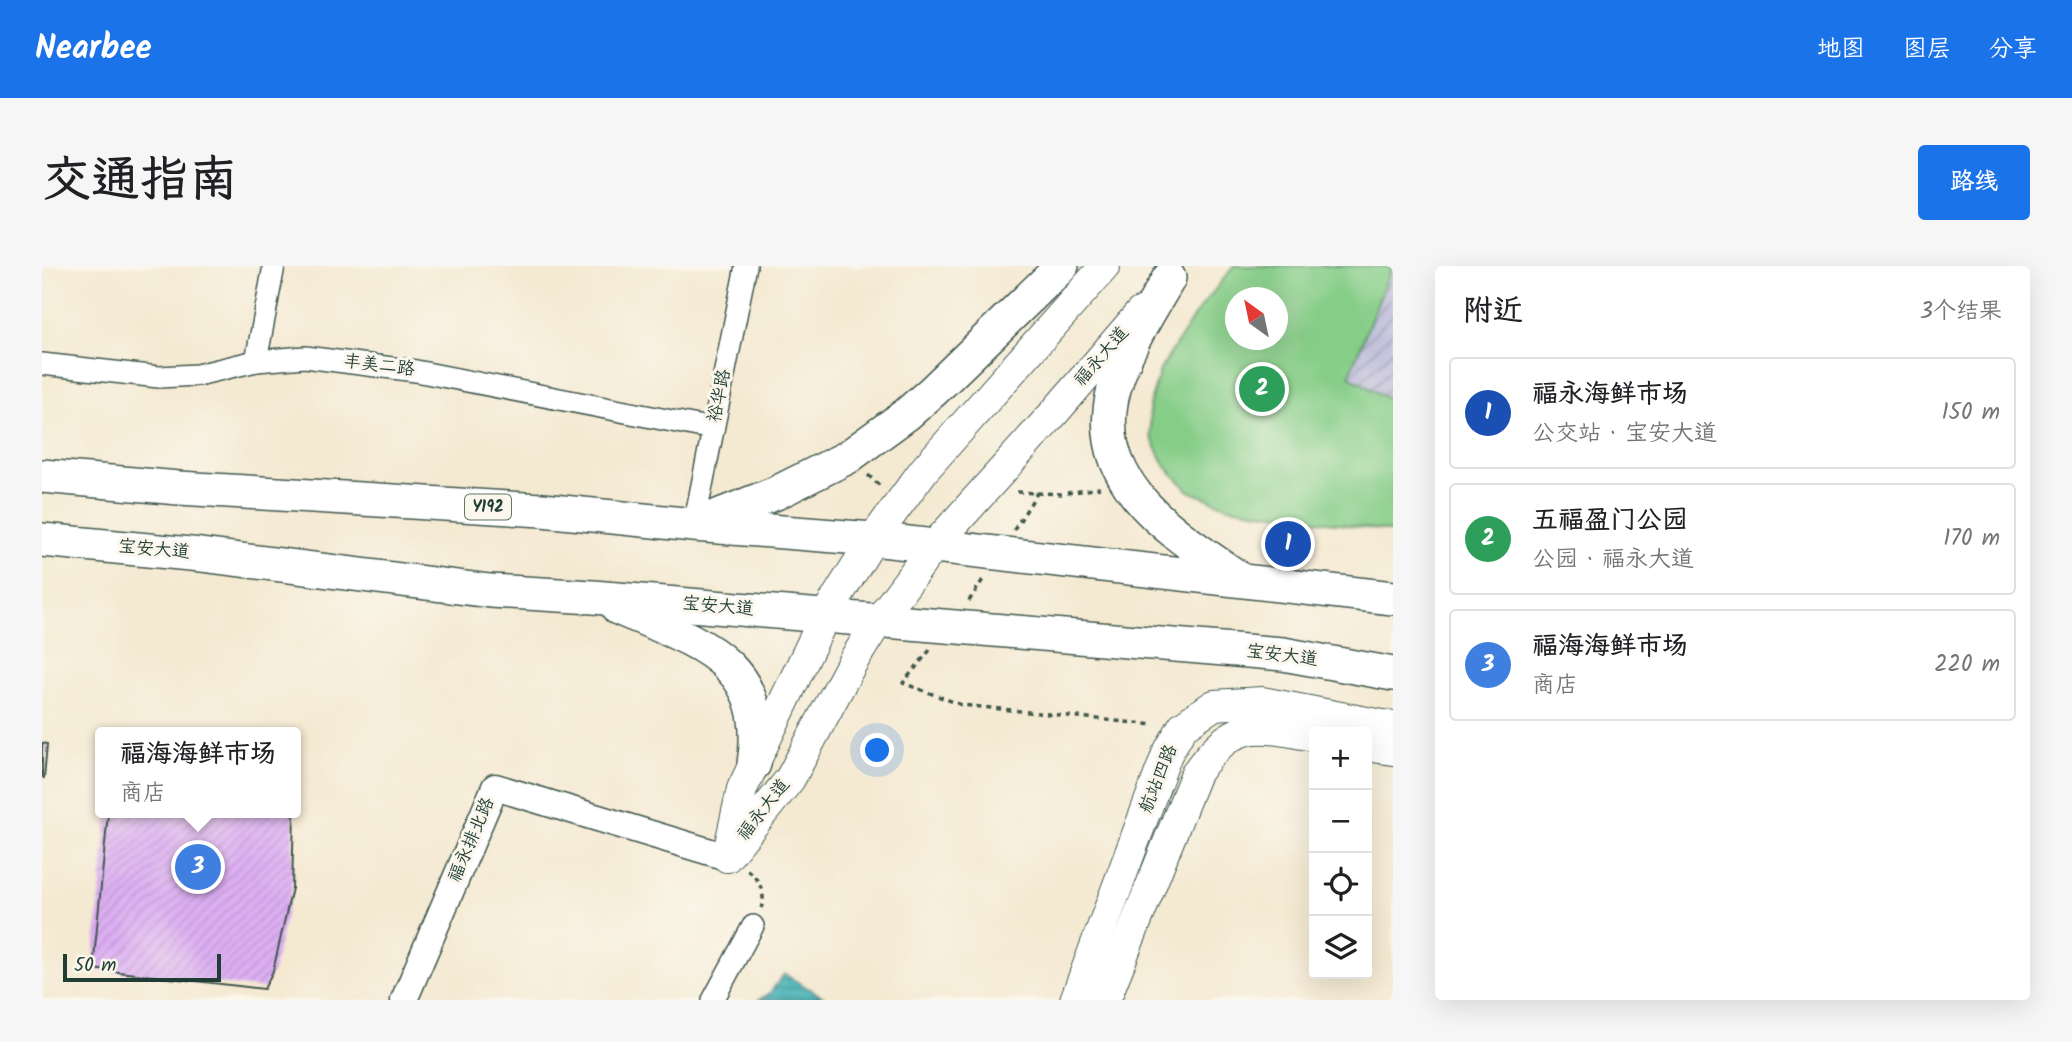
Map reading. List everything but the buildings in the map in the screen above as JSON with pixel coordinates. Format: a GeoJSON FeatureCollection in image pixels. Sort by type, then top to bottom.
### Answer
{"type":"FeatureCollection","features":[{"type":"Feature","properties":{"kind":"main road"},"geometry":{"type":"LineString","coordinates":[[694,525],[776,493],[848,457],[916,406],[1062,266]]}},
{"type":"Feature","properties":{"kind":"main road","name":"福永大道"},"geometry":{"type":"LineString","coordinates":[[727,857],[742,789],[825,617],[873,539],[924,470],[1105,266]]}},
{"type":"Feature","properties":{"kind":"main road"},"geometry":{"type":"LineString","coordinates":[[1174,272],[1140,329],[1118,378],[1109,413],[1110,437],[1116,464],[1141,502],[1185,540],[1241,579]]}},
{"type":"Feature","properties":{"kind":"main road","name":"福永大道"},"geometry":{"type":"LineString","coordinates":[[727,857],[790,779],[824,712],[879,620],[934,546],[1054,413],[1174,272]]}},
{"type":"Feature","properties":{"kind":"main road","name":"Y192"},"geometry":{"type":"LineString","coordinates":[[42,476],[179,488],[542,510],[934,546]]}},
{"type":"Feature","properties":{"kind":"main road","name":"宝安大道"},"geometry":{"type":"LineString","coordinates":[[42,540],[201,555],[490,591],[593,597],[1283,654],[1393,674]]}},
{"type":"Feature","properties":{"kind":"main road"},"geometry":{"type":"LineString","coordinates":[[934,546],[1393,597]]}},
{"type":"Feature","properties":{"kind":"main road"},"geometry":{"type":"LineString","coordinates":[[1321,588],[1393,592]]}},
{"type":"Feature","properties":{"kind":"main road"},"geometry":{"type":"LineString","coordinates":[[593,597],[697,644],[731,667],[752,697],[758,738],[754,764]]}},
{"type":"Feature","properties":{"kind":"main road","name":"航站四路"},"geometry":{"type":"LineString","coordinates":[[1075,1000],[1167,754],[1183,726],[1214,705],[1262,702],[1393,727]]}},
{"type":"Feature","properties":{"kind":"main road","name":"航站四路"},"geometry":{"type":"LineString","coordinates":[[1105,1000],[1196,772],[1213,748],[1236,733],[1264,727],[1309,735]]}},
{"type":"Feature","properties":{"kind":"main road"},"geometry":{"type":"LineString","coordinates":[[1372,747],[1393,750]]}},
{"type":"Feature","properties":{"kind":"street"},"geometry":{"type":"LineString","coordinates":[[256,361],[274,266]]}},
{"type":"Feature","properties":{"kind":"street","name":"裕华路"},"geometry":{"type":"LineString","coordinates":[[694,525],[746,266]]}},
{"type":"Feature","properties":{"kind":"street","name":"丰美二路"},"geometry":{"type":"LineString","coordinates":[[42,364],[159,377],[197,375],[256,361],[305,357],[416,371],[713,429]]}},
{"type":"Feature","properties":{"kind":"street","name":"福永排北路"},"geometry":{"type":"LineString","coordinates":[[404,1000],[495,787],[727,857]]}},
{"type":"Feature","properties":{"kind":"street"},"geometry":{"type":"LineString","coordinates":[[713,1000],[752,926]]}},
{"type":"Feature","properties":{"kind":"path"},"geometry":{"type":"LineString","coordinates":[[1037,493],[953,626],[902,683],[962,705],[1183,726]]}},
{"type":"Feature","properties":{"kind":"path"},"geometry":{"type":"LineString","coordinates":[[727,857],[752,873],[762,889],[764,902],[752,926]]}},
{"type":"Feature","properties":{"kind":"shaded area"},"geometry":{"type":"Polygon","coordinates":[[[1393,266],[1393,402],[1349,376],[1393,266]]]}},
{"type":"Feature","properties":{"kind":"green space"},"geometry":{"type":"Polygon","coordinates":[[[1234,266],[1392,266],[1349,376],[1393,402],[1393,532],[1228,507],[1189,491],[1166,467],[1151,437],[1149,406],[1160,370],[1194,316],[1234,266]]]}},
{"type":"Feature","properties":{"kind":"water"},"geometry":{"type":"Polygon","coordinates":[[[784,974],[828,1000],[758,1000],[769,994],[784,974]]]}},
{"type":"Feature","properties":{"kind":"place","name":"五福盈门公园"},"geometry":{"type":"Point","coordinates":[1262,389]}},
{"type":"Feature","properties":{"kind":"place","name":"福永海鲜市场"},"geometry":{"type":"Point","coordinates":[1288,544]}},
{"type":"Feature","properties":{"kind":"place","name":"福海海鲜市场"},"geometry":{"type":"Point","coordinates":[198,867]}}]}
